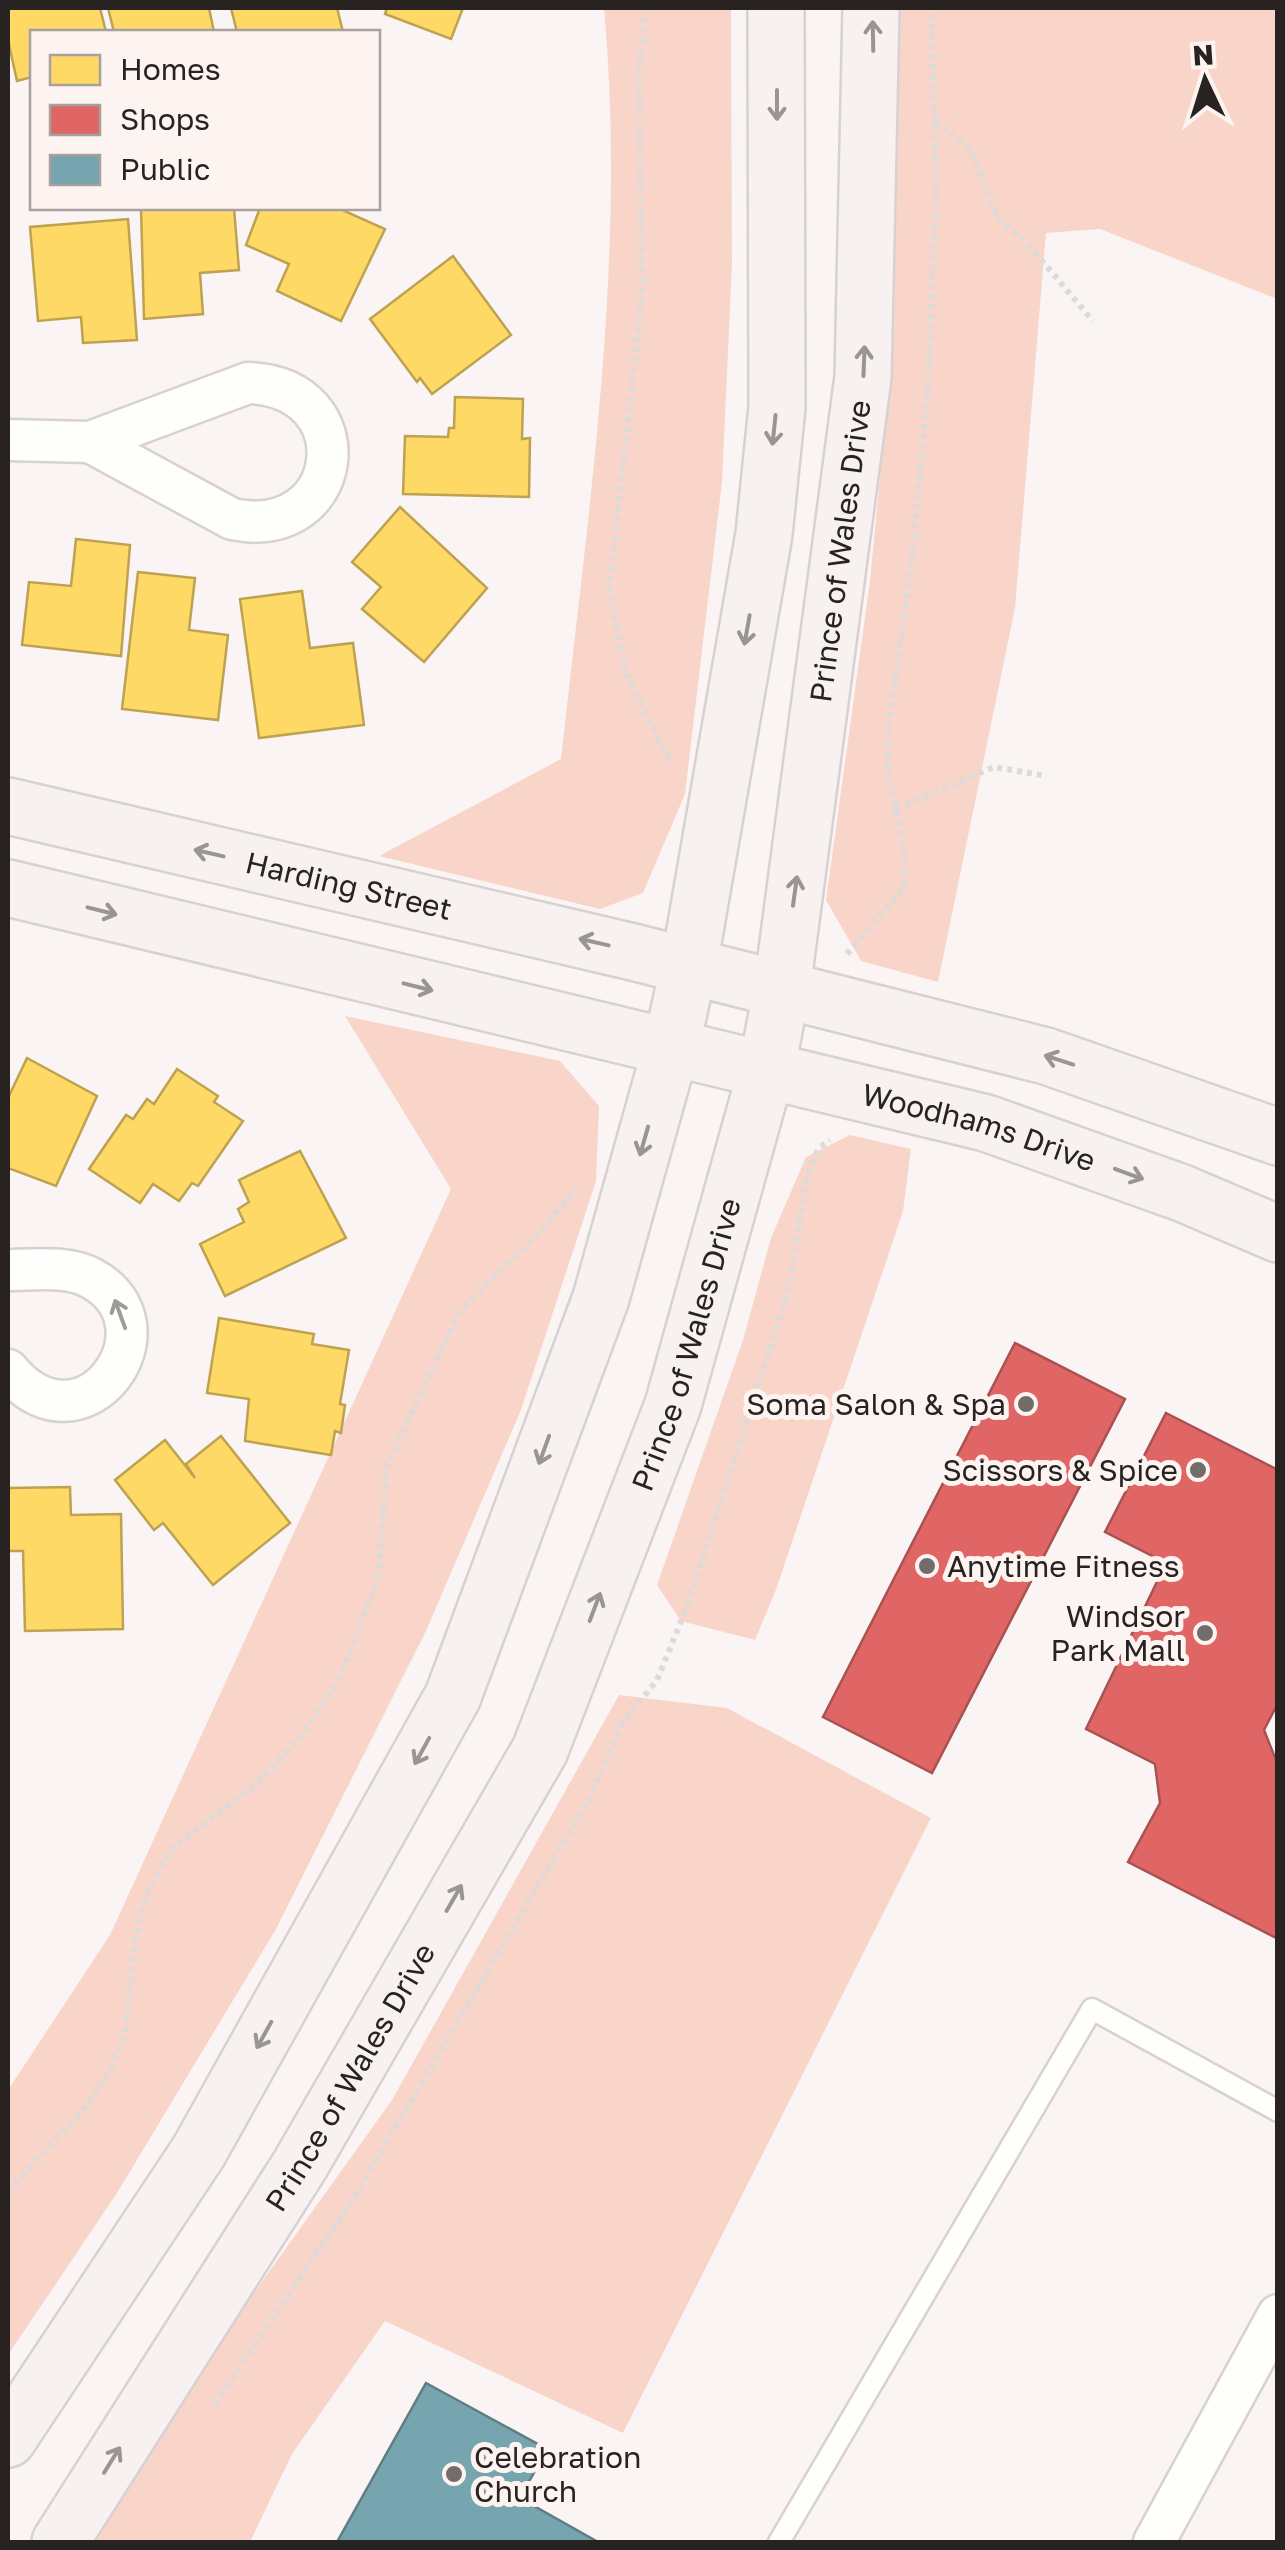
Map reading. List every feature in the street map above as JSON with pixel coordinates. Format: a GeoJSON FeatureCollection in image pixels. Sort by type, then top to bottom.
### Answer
{"type":"FeatureCollection","features":[{"type":"Feature","properties":{"kind":"main road"},"geometry":{"type":"LineString","coordinates":[[8,2439],[199,2151],[453,1696],[601,1298],[670,1048],[688,966],[764,534],[776,407],[776,8]]}},
{"type":"Feature","properties":{"kind":"main road","name":"Prince of Wales Drive"},"geometry":{"type":"LineString","coordinates":[[60,2542],[300,2164],[540,1750],[673,1404],[766,1072],[782,988],[863,377],[871,8]]}},
{"type":"Feature","properties":{"kind":"main road","name":"Harding Street"},"geometry":{"type":"LineString","coordinates":[[8,806],[688,966]]}},
{"type":"Feature","properties":{"kind":"main road"},"geometry":{"type":"LineString","coordinates":[[8,888],[670,1048]]}},
{"type":"Feature","properties":{"kind":"main road"},"geometry":{"type":"LineString","coordinates":[[688,966],[1046,1056],[1278,1137]]}},
{"type":"Feature","properties":{"kind":"main road","name":"Woodhams Drive"},"geometry":{"type":"LineString","coordinates":[[670,1048],[986,1123],[1182,1193],[1278,1234]]}},
{"type":"Feature","properties":{"kind":"street"},"geometry":{"type":"LineString","coordinates":[[8,440],[90,442],[248,383],[272,384],[293,392],[318,416],[329,449],[326,472],[308,502],[278,520],[255,524],[232,519],[90,442]]}},
{"type":"Feature","properties":{"kind":"street"},"geometry":{"type":"LineString","coordinates":[[8,1270],[69,1270],[89,1276],[119,1304],[126,1345],[120,1365],[107,1383],[66,1402],[44,1399],[23,1390],[8,1370]]}},
{"type":"Feature","properties":{"kind":"street"},"geometry":{"type":"LineString","coordinates":[[1154,2542],[1278,2315]]}},
{"type":"Feature","properties":{"kind":"lane"},"geometry":{"type":"LineString","coordinates":[[779,2542],[1092,2009],[1278,2111]]}},
{"type":"Feature","properties":{"kind":"path"},"geometry":{"type":"LineString","coordinates":[[646,8],[639,68],[642,295],[609,590],[627,676],[671,769]]}},
{"type":"Feature","properties":{"kind":"path"},"geometry":{"type":"LineString","coordinates":[[844,1005],[847,950],[904,886],[905,855],[888,767],[888,724],[911,567],[928,388],[934,119],[931,8]]}},
{"type":"Feature","properties":{"kind":"path"},"geometry":{"type":"LineString","coordinates":[[934,119],[971,150],[999,220],[1026,242],[1092,320]]}},
{"type":"Feature","properties":{"kind":"path"},"geometry":{"type":"LineString","coordinates":[[896,809],[994,767],[1047,776]]}},
{"type":"Feature","properties":{"kind":"path"},"geometry":{"type":"LineString","coordinates":[[8,2191],[88,2104],[110,2070],[124,2033],[139,1924],[148,1891],[170,1849],[259,1782],[300,1737],[340,1678],[378,1578],[387,1465],[459,1312],[540,1233],[584,1178]]}},
{"type":"Feature","properties":{"kind":"shaded area"},"geometry":{"type":"Polygon","coordinates":[[[604,8],[731,8],[732,264],[722,482],[685,794],[643,893],[600,909],[379,856],[561,759],[593,478],[608,290],[610,102],[604,8]]]}},
{"type":"Feature","properties":{"kind":"shaded area"},"geometry":{"type":"Polygon","coordinates":[[[890,8],[1277,8],[1277,299],[1100,229],[1046,233],[1015,608],[938,982],[861,961],[826,900],[870,581],[894,330],[897,120],[890,8]]]}},
{"type":"Feature","properties":{"kind":"shaded area"},"geometry":{"type":"Polygon","coordinates":[[[345,1016],[560,1061],[599,1106],[596,1181],[521,1410],[426,1631],[276,1929],[117,2193],[8,2355],[8,2090],[110,1935],[451,1189],[345,1016]]]}},
{"type":"Feature","properties":{"kind":"shaded area"},"geometry":{"type":"Polygon","coordinates":[[[850,1135],[911,1149],[903,1211],[777,1587],[755,1640],[681,1621],[657,1585],[743,1340],[771,1238],[806,1157],[850,1135]]]}},
{"type":"Feature","properties":{"kind":"shaded area"},"geometry":{"type":"Polygon","coordinates":[[[619,1695],[727,1708],[931,1818],[623,2433],[385,2321],[292,2454],[250,2542],[83,2542],[180,2396],[392,2100],[619,1695]]]}},
{"type":"Feature","properties":{"kind":"building: Homes"},"geometry":{"type":"Polygon","coordinates":[[[8,8],[100,8],[106,30],[30,30],[30,78],[17,81],[8,40],[8,8]]]}},
{"type":"Feature","properties":{"kind":"building: Homes"},"geometry":{"type":"Polygon","coordinates":[[[108,8],[209,8],[214,30],[114,30],[108,8]]]}},
{"type":"Feature","properties":{"kind":"building: Homes"},"geometry":{"type":"Polygon","coordinates":[[[231,8],[337,8],[342,30],[236,30],[231,8]]]}},
{"type":"Feature","properties":{"kind":"building: Homes"},"geometry":{"type":"Polygon","coordinates":[[[387,8],[463,8],[451,39],[385,14],[387,8]]]}},
{"type":"Feature","properties":{"kind":"building: Homes"},"geometry":{"type":"Polygon","coordinates":[[[141,210],[234,210],[239,270],[200,273],[203,314],[144,319],[141,210]]]}},
{"type":"Feature","properties":{"kind":"building: Homes"},"geometry":{"type":"Polygon","coordinates":[[[259,210],[342,210],[385,229],[341,321],[277,291],[289,264],[246,245],[259,210]]]}},
{"type":"Feature","properties":{"kind":"building: Homes"},"geometry":{"type":"Polygon","coordinates":[[[128,219],[137,340],[83,343],[81,317],[38,321],[30,227],[128,219]]]}},
{"type":"Feature","properties":{"kind":"building: Homes"},"geometry":{"type":"Polygon","coordinates":[[[453,256],[511,335],[432,394],[420,378],[417,382],[370,319],[453,256]]]}},
{"type":"Feature","properties":{"kind":"building: Homes"},"geometry":{"type":"Polygon","coordinates":[[[455,397],[523,399],[522,439],[530,438],[529,497],[403,494],[405,436],[448,437],[449,428],[454,428],[455,397]]]}},
{"type":"Feature","properties":{"kind":"building: Homes"},"geometry":{"type":"Polygon","coordinates":[[[400,507],[487,588],[424,662],[362,609],[381,587],[352,562],[400,507]]]}},
{"type":"Feature","properties":{"kind":"building: Homes"},"geometry":{"type":"Polygon","coordinates":[[[76,539],[130,545],[121,656],[22,645],[29,582],[71,586],[76,539]]]}},
{"type":"Feature","properties":{"kind":"building: Homes"},"geometry":{"type":"Polygon","coordinates":[[[138,572],[195,578],[189,630],[228,635],[218,720],[122,709],[138,572]]]}},
{"type":"Feature","properties":{"kind":"building: Homes"},"geometry":{"type":"Polygon","coordinates":[[[302,591],[310,648],[353,643],[364,725],[259,738],[240,599],[302,591]]]}},
{"type":"Feature","properties":{"kind":"building: Homes"},"geometry":{"type":"Polygon","coordinates":[[[27,1058],[97,1096],[56,1186],[8,1168],[8,1098],[27,1058]]]}},
{"type":"Feature","properties":{"kind":"building: Homes"},"geometry":{"type":"Polygon","coordinates":[[[177,1069],[218,1096],[214,1102],[243,1121],[198,1186],[192,1183],[179,1201],[153,1184],[140,1203],[89,1169],[126,1115],[133,1119],[147,1099],[154,1104],[177,1069]]]}},
{"type":"Feature","properties":{"kind":"building: Homes"},"geometry":{"type":"Polygon","coordinates":[[[300,1151],[346,1238],[225,1296],[200,1244],[244,1222],[238,1209],[249,1202],[239,1180],[300,1151]]]}},
{"type":"Feature","properties":{"kind":"building: Homes"},"geometry":{"type":"Polygon","coordinates":[[[219,1318],[314,1334],[312,1344],[349,1350],[340,1404],[345,1405],[341,1433],[335,1431],[331,1455],[245,1441],[249,1399],[207,1393],[219,1318]]]}},
{"type":"Feature","properties":{"kind":"building: Homes"},"geometry":{"type":"Polygon","coordinates":[[[221,1436],[290,1523],[213,1585],[163,1523],[154,1530],[115,1480],[165,1440],[195,1478],[186,1464],[221,1436]]]}},
{"type":"Feature","properties":{"kind":"building: Homes"},"geometry":{"type":"Polygon","coordinates":[[[70,1487],[71,1515],[121,1514],[123,1629],[25,1631],[23,1551],[8,1551],[8,1488],[70,1487]]]}},
{"type":"Feature","properties":{"kind":"building: Shops"},"geometry":{"type":"Polygon","coordinates":[[[1015,1343],[1125,1399],[932,1773],[823,1717],[1015,1343]]]}},
{"type":"Feature","properties":{"kind":"building: Shops","name":"Windsor Park Mall"},"geometry":{"type":"Polygon","coordinates":[[[1166,1413],[1278,1470],[1278,1703],[1264,1730],[1278,1765],[1278,1939],[1128,1862],[1160,1803],[1155,1764],[1086,1729],[1166,1563],[1105,1532],[1166,1413]]]}},
{"type":"Feature","properties":{"kind":"building: Public","name":"Celebration Church"},"geometry":{"type":"Polygon","coordinates":[[[426,2383],[547,2449],[520,2498],[598,2542],[337,2542],[426,2383]]]}},
{"type":"Feature","properties":{"kind":"place","name":"Soma Salon & Spa"},"geometry":{"type":"Point","coordinates":[1026,1404]}},
{"type":"Feature","properties":{"kind":"place","name":"Scissors & Spice"},"geometry":{"type":"Point","coordinates":[1198,1470]}},
{"type":"Feature","properties":{"kind":"place","name":"Anytime Fitness"},"geometry":{"type":"Point","coordinates":[927,1566]}},
{"type":"Feature","properties":{"kind":"place","name":"Windsor Park Mall"},"geometry":{"type":"Point","coordinates":[1205,1633]}},
{"type":"Feature","properties":{"kind":"place","name":"Celebration Church"},"geometry":{"type":"Point","coordinates":[454,2474]}}]}
